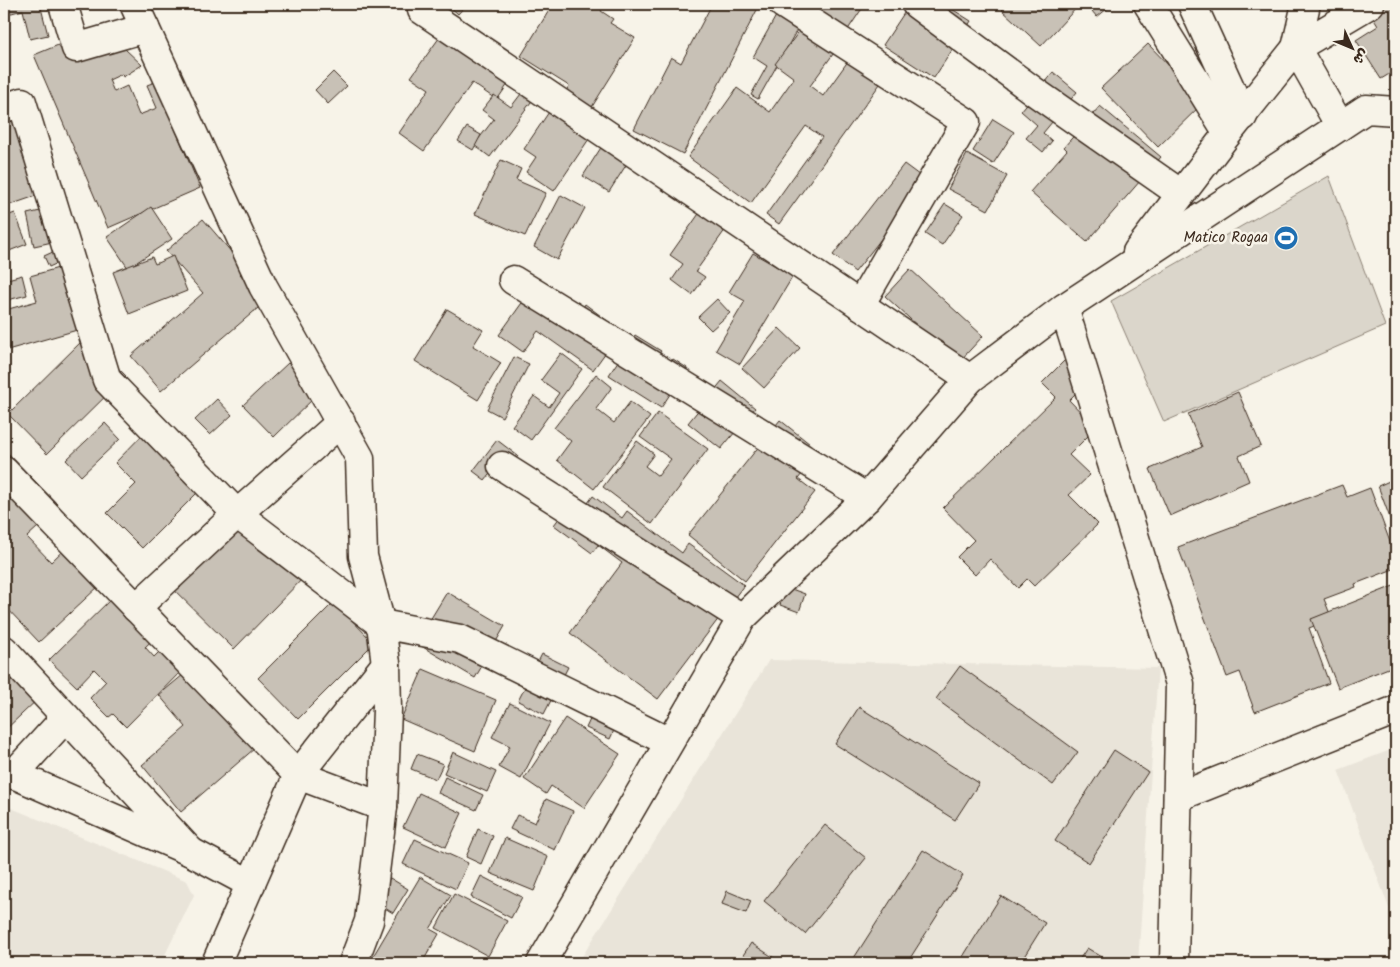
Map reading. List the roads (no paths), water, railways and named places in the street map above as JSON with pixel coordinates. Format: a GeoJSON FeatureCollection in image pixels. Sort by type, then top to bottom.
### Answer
{"type":"FeatureCollection","features":[{"type":"Feature","properties":{"kind":"street"},"geometry":{"type":"LineString","coordinates":[[63,4],[76,48],[140,16],[263,286],[360,458],[363,556],[381,624],[386,664],[387,710],[382,807],[369,921],[353,963]]}},
{"type":"Feature","properties":{"kind":"street"},"geometry":{"type":"LineString","coordinates":[[784,4],[966,122],[860,305]]}},
{"type":"Feature","properties":{"kind":"street"},"geometry":{"type":"LineString","coordinates":[[916,4],[1035,92],[1181,194]]}},
{"type":"Feature","properties":{"kind":"street"},"geometry":{"type":"LineString","coordinates":[[1148,4],[1235,124]]}},
{"type":"Feature","properties":{"kind":"street"},"geometry":{"type":"LineString","coordinates":[[1306,4],[1296,48],[1340,126]]}},
{"type":"Feature","properties":{"kind":"street"},"geometry":{"type":"LineString","coordinates":[[1124,268],[1296,48],[1370,4]]}},
{"type":"Feature","properties":{"kind":"street"},"geometry":{"type":"LineString","coordinates":[[1193,5],[1235,124]]}},
{"type":"Feature","properties":{"kind":"street"},"geometry":{"type":"LineString","coordinates":[[422,10],[970,379]]}},
{"type":"Feature","properties":{"kind":"street"},"geometry":{"type":"LineString","coordinates":[[4,108],[22,102],[107,380],[237,514],[381,624],[460,640],[669,742]]}},
{"type":"Feature","properties":{"kind":"street"},"geometry":{"type":"LineString","coordinates":[[541,963],[742,618],[867,498],[970,379],[1064,308],[1366,109],[1396,111]]}},
{"type":"Feature","properties":{"kind":"street"},"geometry":{"type":"LineString","coordinates":[[513,280],[867,498]]}},
{"type":"Feature","properties":{"kind":"street"},"geometry":{"type":"LineString","coordinates":[[1064,308],[1180,684],[1174,963]]}},
{"type":"Feature","properties":{"kind":"street"},"geometry":{"type":"LineString","coordinates":[[136,608],[340,422]]}},
{"type":"Feature","properties":{"kind":"street"},"geometry":{"type":"LineString","coordinates":[[502,466],[742,618]]}},
{"type":"Feature","properties":{"kind":"street"},"geometry":{"type":"LineString","coordinates":[[4,471],[298,775],[382,807]]}},
{"type":"Feature","properties":{"kind":"street"},"geometry":{"type":"LineString","coordinates":[[4,650],[191,852]]}},
{"type":"Feature","properties":{"kind":"street"},"geometry":{"type":"LineString","coordinates":[[216,963],[298,775],[386,664]]}},
{"type":"Feature","properties":{"kind":"street"},"geometry":{"type":"LineString","coordinates":[[1178,797],[1396,710]]}},
{"type":"Feature","properties":{"kind":"street"},"geometry":{"type":"LineString","coordinates":[[66,717],[8,772],[191,852],[250,884]]}},
{"type":"Feature","properties":{"kind":"place","name":"Matico Rogaa"},"geometry":{"type":"Point","coordinates":[1286,238]}}]}
